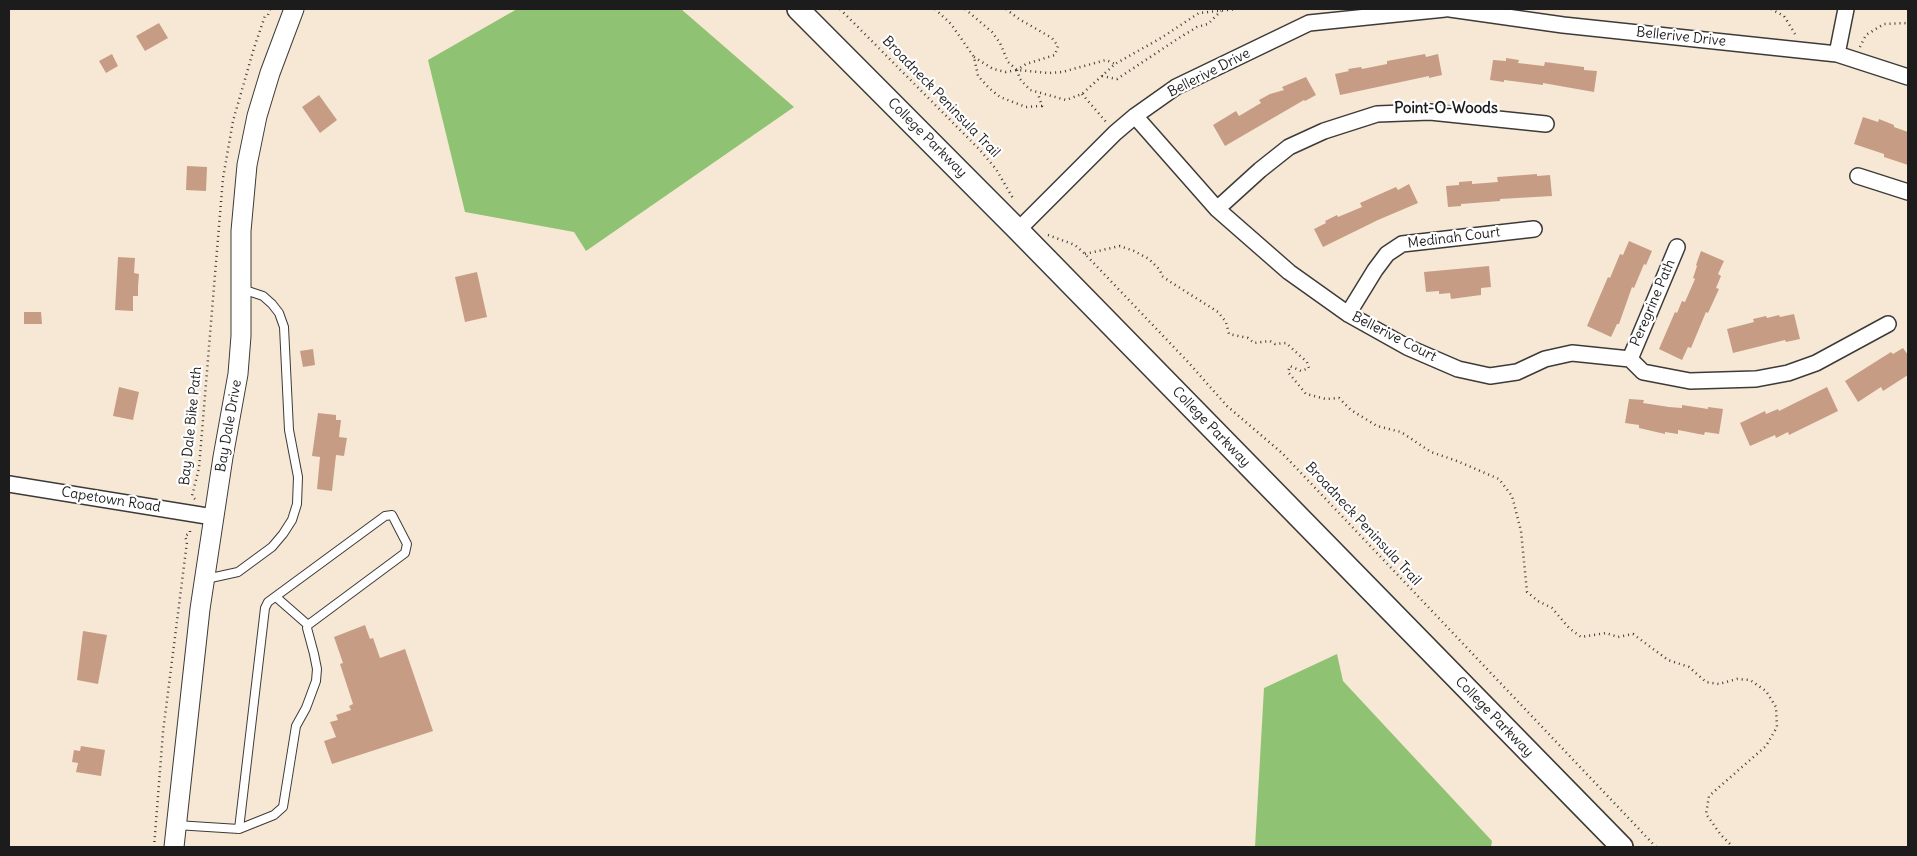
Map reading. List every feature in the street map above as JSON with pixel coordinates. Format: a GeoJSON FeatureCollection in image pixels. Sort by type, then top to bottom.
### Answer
{"type":"FeatureCollection","features":[{"type":"Feature","properties":{"kind":"main road","name":"College Parkway"},"geometry":{"type":"LineString","coordinates":[[798,9],[1018,230],[1622,847]]}},
{"type":"Feature","properties":{"kind":"street","name":"Bay Dale Drive"},"geometry":{"type":"LineString","coordinates":[[174,847],[204,580],[238,374],[241,336],[241,232],[247,166],[256,116],[294,9]]}},
{"type":"Feature","properties":{"kind":"street","name":"Bellerive Drive"},"geometry":{"type":"LineString","coordinates":[[1018,230],[1115,133],[1135,116],[1176,87],[1310,23],[1445,9]]}},
{"type":"Feature","properties":{"kind":"street","name":"Bellerive Drive"},"geometry":{"type":"LineString","coordinates":[[1450,9],[1562,25],[1836,54],[1908,77]]}},
{"type":"Feature","properties":{"kind":"street"},"geometry":{"type":"LineString","coordinates":[[1836,54],[1846,9]]}},
{"type":"Feature","properties":{"kind":"street"},"geometry":{"type":"LineString","coordinates":[[1217,209],[1289,147],[1324,130],[1377,114],[1430,112],[1546,124]]}},
{"type":"Feature","properties":{"kind":"street","name":"Bellerive Court"},"geometry":{"type":"LineString","coordinates":[[1135,116],[1217,209],[1289,272],[1348,314],[1406,347],[1458,369],[1490,376],[1517,372],[1545,359],[1572,353],[1630,359]]}},
{"type":"Feature","properties":{"kind":"street"},"geometry":{"type":"LineString","coordinates":[[1858,176],[1908,192]]}},
{"type":"Feature","properties":{"kind":"street","name":"Medinah Court"},"geometry":{"type":"LineString","coordinates":[[1348,314],[1387,254],[1402,244],[1534,229]]}},
{"type":"Feature","properties":{"kind":"street","name":"Peregrine Path"},"geometry":{"type":"LineString","coordinates":[[1630,359],[1677,247]]}},
{"type":"Feature","properties":{"kind":"street"},"geometry":{"type":"LineString","coordinates":[[1630,359],[1643,372],[1690,381],[1756,379],[1816,363],[1888,324]]}},
{"type":"Feature","properties":{"kind":"street","name":"Capetown Road"},"geometry":{"type":"LineString","coordinates":[[9,484],[213,517]]}},
{"type":"Feature","properties":{"kind":"lane"},"geometry":{"type":"LineString","coordinates":[[204,580],[238,572],[272,547],[292,520],[297,504],[298,477],[289,430],[284,327],[272,304],[263,296],[241,289]]}},
{"type":"Feature","properties":{"kind":"lane"},"geometry":{"type":"LineString","coordinates":[[176,825],[239,829],[274,815],[283,807],[296,726],[306,708],[316,681],[317,669],[306,628],[405,553],[407,544],[392,515],[385,516],[276,597],[265,608],[239,829]]}},
{"type":"Feature","properties":{"kind":"lane"},"geometry":{"type":"LineString","coordinates":[[276,597],[308,625]]}},
{"type":"Feature","properties":{"kind":"path","name":"Bay Dale Bike Path"},"geometry":{"type":"LineString","coordinates":[[154,847],[163,732],[187,542],[185,536],[190,533],[195,499],[192,496],[199,468],[223,178],[233,121],[254,48],[265,16],[268,15],[270,9]]}},
{"type":"Feature","properties":{"kind":"path","name":"Broadneck Peninsula Trail"},"geometry":{"type":"LineString","coordinates":[[840,9],[979,149],[996,169],[1018,206]]}},
{"type":"Feature","properties":{"kind":"path"},"geometry":{"type":"LineString","coordinates":[[935,9],[951,24],[974,57],[993,69],[1006,72],[1017,70],[1050,73],[1062,72],[1106,60],[1116,64]]}},
{"type":"Feature","properties":{"kind":"path"},"geometry":{"type":"LineString","coordinates":[[964,9],[992,32],[1000,43],[1008,62],[1017,70],[1020,79],[1030,90],[1066,100],[1082,94],[1116,64],[1199,13],[1237,9]]}},
{"type":"Feature","properties":{"kind":"path"},"geometry":{"type":"LineString","coordinates":[[1006,9],[1052,38],[1058,46],[1055,55],[1026,64],[1017,70]]}},
{"type":"Feature","properties":{"kind":"path"},"geometry":{"type":"LineString","coordinates":[[1771,9],[1784,16],[1795,35],[1798,50]]}},
{"type":"Feature","properties":{"kind":"path"},"geometry":{"type":"LineString","coordinates":[[1102,76],[1117,79],[1179,38],[1208,24],[1221,10]]}},
{"type":"Feature","properties":{"kind":"path"},"geometry":{"type":"LineString","coordinates":[[1853,59],[1866,35],[1884,24],[1908,23]]}},
{"type":"Feature","properties":{"kind":"path"},"geometry":{"type":"LineString","coordinates":[[974,57],[978,76],[1000,97],[1026,107],[1042,106],[1037,92]]}},
{"type":"Feature","properties":{"kind":"path"},"geometry":{"type":"LineString","coordinates":[[1082,94],[1115,133]]}},
{"type":"Feature","properties":{"kind":"path","name":"Broadneck Peninsula Trail"},"geometry":{"type":"LineString","coordinates":[[1042,233],[1075,245],[1085,254],[1189,363],[1226,406],[1282,453],[1656,847]]}},
{"type":"Feature","properties":{"kind":"path"},"geometry":{"type":"LineString","coordinates":[[1085,254],[1120,246],[1149,259],[1169,282],[1218,312],[1226,322],[1229,334],[1248,338],[1254,343],[1270,341],[1275,344],[1286,343],[1307,362],[1308,368],[1301,371],[1290,366],[1288,372],[1306,394],[1326,399],[1339,398],[1351,410],[1376,426],[1401,432],[1431,452],[1499,479],[1512,496],[1521,531],[1527,592],[1538,601],[1552,608],[1581,637],[1606,633],[1618,637],[1633,634],[1668,660],[1689,668],[1706,682],[1719,684],[1737,679],[1750,680],[1766,691],[1776,707],[1777,727],[1766,746],[1709,796],[1706,814],[1731,847]]}},
{"type":"Feature","properties":{"kind":"green space"},"geometry":{"type":"Polygon","coordinates":[[[517,9],[681,9],[794,107],[586,251],[574,232],[465,212],[428,60],[517,9]]]}},
{"type":"Feature","properties":{"kind":"green space"},"geometry":{"type":"Polygon","coordinates":[[[1337,654],[1343,681],[1492,841],[1491,847],[1255,847],[1264,688],[1337,654]]]}},
{"type":"Feature","properties":{"kind":"building"},"geometry":{"type":"Polygon","coordinates":[[[159,23],[168,38],[145,51],[136,36],[159,23]]]}},
{"type":"Feature","properties":{"kind":"building"},"geometry":{"type":"Polygon","coordinates":[[[112,54],[118,66],[106,73],[99,61],[112,54]]]}},
{"type":"Feature","properties":{"kind":"building"},"geometry":{"type":"Polygon","coordinates":[[[1425,54],[1426,57],[1438,54],[1442,75],[1429,78],[1429,76],[1340,95],[1335,74],[1349,71],[1348,69],[1361,67],[1362,69],[1387,64],[1387,61],[1425,54]]]}},
{"type":"Feature","properties":{"kind":"building"},"geometry":{"type":"Polygon","coordinates":[[[1506,58],[1519,60],[1518,63],[1544,66],[1545,62],[1584,67],[1584,70],[1597,71],[1594,92],[1543,83],[1543,85],[1490,80],[1493,60],[1506,61],[1506,58]]]}},
{"type":"Feature","properties":{"kind":"building"},"geometry":{"type":"Polygon","coordinates":[[[1306,77],[1316,95],[1304,100],[1225,146],[1213,125],[1236,111],[1239,116],[1261,103],[1259,100],[1284,90],[1282,87],[1306,77]]]}},
{"type":"Feature","properties":{"kind":"building"},"geometry":{"type":"Polygon","coordinates":[[[319,95],[337,120],[320,133],[302,107],[319,95]]]}},
{"type":"Feature","properties":{"kind":"building"},"geometry":{"type":"Polygon","coordinates":[[[1863,117],[1878,122],[1879,119],[1908,132],[1908,165],[1884,157],[1884,154],[1854,144],[1863,117]]]}},
{"type":"Feature","properties":{"kind":"building"},"geometry":{"type":"Polygon","coordinates":[[[187,166],[207,167],[206,191],[186,190],[187,166]]]}},
{"type":"Feature","properties":{"kind":"building"},"geometry":{"type":"Polygon","coordinates":[[[1537,174],[1537,176],[1550,175],[1552,196],[1500,199],[1500,201],[1448,207],[1446,186],[1472,181],[1472,184],[1498,182],[1497,177],[1537,174]]]}},
{"type":"Feature","properties":{"kind":"building"},"geometry":{"type":"Polygon","coordinates":[[[1409,184],[1418,203],[1323,247],[1314,229],[1337,215],[1338,217],[1362,207],[1360,203],[1396,187],[1398,190],[1409,184]]]}},
{"type":"Feature","properties":{"kind":"building"},"geometry":{"type":"Polygon","coordinates":[[[1629,241],[1652,251],[1646,265],[1644,264],[1634,288],[1632,287],[1619,324],[1617,324],[1611,337],[1587,326],[1608,277],[1610,278],[1620,254],[1623,255],[1629,241]]]}},
{"type":"Feature","properties":{"kind":"building"},"geometry":{"type":"Polygon","coordinates":[[[1701,251],[1724,261],[1718,274],[1721,276],[1716,288],[1719,289],[1708,313],[1706,312],[1691,348],[1688,347],[1682,360],[1659,349],[1675,312],[1677,313],[1682,301],[1685,302],[1695,279],[1693,278],[1701,251]]]}},
{"type":"Feature","properties":{"kind":"building"},"geometry":{"type":"Polygon","coordinates":[[[118,257],[135,258],[134,273],[139,274],[138,296],[133,296],[133,311],[115,310],[118,257]]]}},
{"type":"Feature","properties":{"kind":"building"},"geometry":{"type":"Polygon","coordinates":[[[1489,266],[1491,287],[1481,288],[1481,295],[1451,299],[1450,293],[1439,294],[1439,291],[1426,292],[1424,272],[1489,266]]]}},
{"type":"Feature","properties":{"kind":"building"},"geometry":{"type":"Polygon","coordinates":[[[477,272],[487,317],[465,322],[455,277],[477,272]]]}},
{"type":"Feature","properties":{"kind":"building"},"geometry":{"type":"Polygon","coordinates":[[[24,312],[41,312],[42,324],[24,324],[24,312]]]}},
{"type":"Feature","properties":{"kind":"building"},"geometry":{"type":"Polygon","coordinates":[[[1794,314],[1800,339],[1786,342],[1785,340],[1733,353],[1727,329],[1754,322],[1753,319],[1766,316],[1767,318],[1794,314]]]}},
{"type":"Feature","properties":{"kind":"building"},"geometry":{"type":"Polygon","coordinates":[[[1903,348],[1908,355],[1908,375],[1883,391],[1881,387],[1858,402],[1845,381],[1891,352],[1893,354],[1903,348]]]}},
{"type":"Feature","properties":{"kind":"building"},"geometry":{"type":"Polygon","coordinates":[[[313,349],[315,365],[303,367],[300,351],[313,349]]]}},
{"type":"Feature","properties":{"kind":"building"},"geometry":{"type":"Polygon","coordinates":[[[119,387],[139,392],[133,420],[113,416],[119,387]]]}},
{"type":"Feature","properties":{"kind":"building"},"geometry":{"type":"Polygon","coordinates":[[[1827,387],[1838,411],[1789,435],[1788,432],[1776,438],[1775,435],[1750,446],[1740,423],[1765,411],[1766,414],[1778,409],[1779,411],[1827,387]]]}},
{"type":"Feature","properties":{"kind":"building"},"geometry":{"type":"Polygon","coordinates":[[[1629,399],[1644,400],[1643,403],[1669,407],[1682,408],[1682,405],[1723,409],[1719,434],[1705,432],[1704,435],[1678,430],[1678,434],[1665,432],[1665,434],[1639,428],[1639,425],[1625,423],[1629,399]]]}},
{"type":"Feature","properties":{"kind":"building"},"geometry":{"type":"Polygon","coordinates":[[[318,413],[336,415],[336,420],[341,420],[339,437],[347,438],[344,456],[336,455],[332,491],[317,489],[320,457],[312,456],[318,413]]]}},
{"type":"Feature","properties":{"kind":"building"},"geometry":{"type":"Polygon","coordinates":[[[365,625],[370,639],[373,638],[380,658],[405,649],[433,731],[332,764],[324,741],[336,737],[330,722],[338,720],[336,715],[351,710],[349,706],[353,704],[340,664],[343,663],[334,637],[365,625]]]}},
{"type":"Feature","properties":{"kind":"building"},"geometry":{"type":"Polygon","coordinates":[[[83,631],[107,635],[98,684],[77,680],[83,631]]]}},
{"type":"Feature","properties":{"kind":"building"},"geometry":{"type":"Polygon","coordinates":[[[81,746],[105,750],[101,776],[76,772],[78,763],[72,762],[74,750],[80,751],[81,746]]]}},
{"type":"Feature","properties":{"kind":"district","name":"Point-O-Woods"},"geometry":{"type":"Point","coordinates":[1446,109]}}]}
